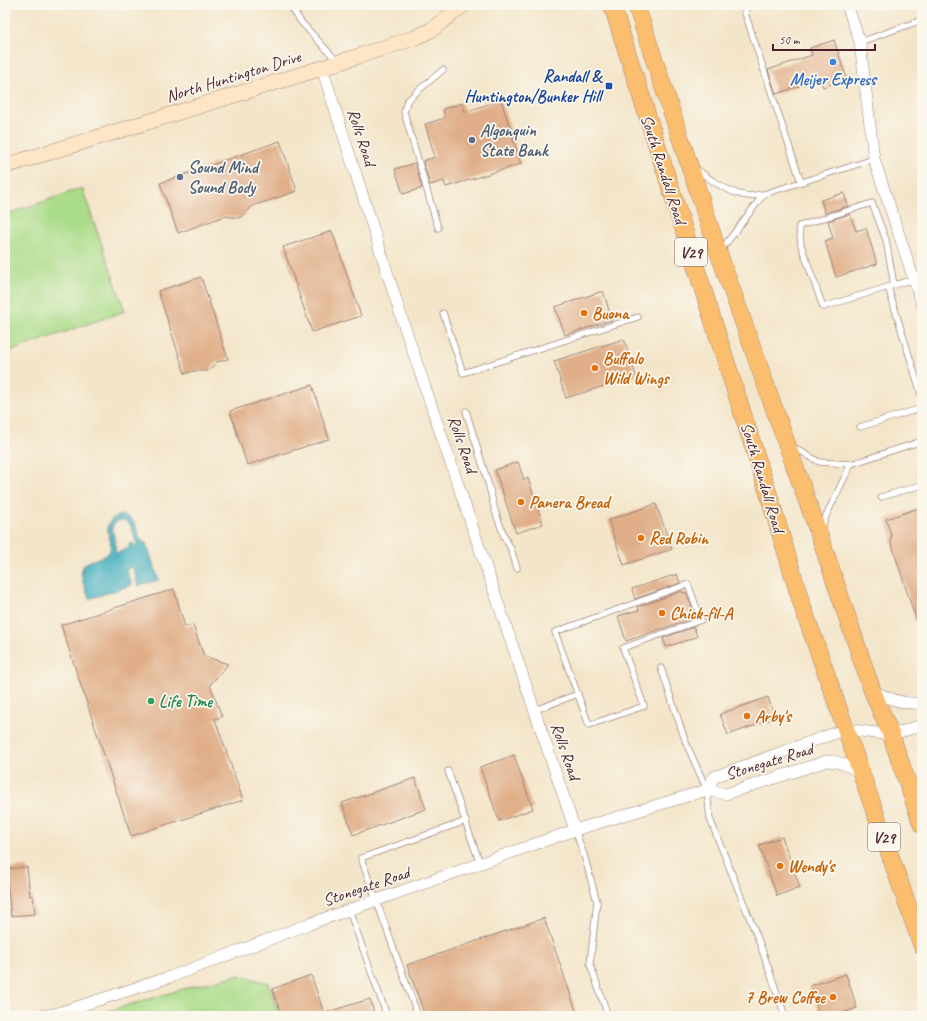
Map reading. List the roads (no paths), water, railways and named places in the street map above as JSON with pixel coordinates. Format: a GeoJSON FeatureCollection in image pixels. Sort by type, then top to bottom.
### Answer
{"type":"FeatureCollection","features":[{"type":"Feature","properties":{"kind":"main road","name":"South Randall Road"},"geometry":{"type":"LineString","coordinates":[[612,5],[768,491],[802,605],[922,946]]}},
{"type":"Feature","properties":{"kind":"main road","name":"South Randall Road"},"geometry":{"type":"LineString","coordinates":[[636,5],[687,162],[719,254],[787,443],[872,690],[891,735],[922,825]]}},
{"type":"Feature","properties":{"kind":"street","name":"North Huntington Drive"},"geometry":{"type":"LineString","coordinates":[[5,166],[414,38],[431,30],[463,5]]}},
{"type":"Feature","properties":{"kind":"street"},"geometry":{"type":"LineString","coordinates":[[847,5],[860,42],[874,159],[922,304]]}},
{"type":"Feature","properties":{"kind":"street","name":"Rolls Road"},"geometry":{"type":"LineString","coordinates":[[322,68],[400,312],[575,830]]}},
{"type":"Feature","properties":{"kind":"street"},"geometry":{"type":"LineString","coordinates":[[872,690],[893,700],[911,704],[922,703]]}},
{"type":"Feature","properties":{"kind":"street","name":"Stonegate Road"},"geometry":{"type":"LineString","coordinates":[[707,790],[714,776],[846,729],[891,735],[922,725]]}},
{"type":"Feature","properties":{"kind":"street","name":"Stonegate Road"},"geometry":{"type":"LineString","coordinates":[[38,1016],[54,1014],[170,977],[349,910],[575,830],[707,790],[726,794],[827,761],[844,764],[863,775]]}},
{"type":"Feature","properties":{"kind":"lane"},"geometry":{"type":"LineString","coordinates":[[290,5],[301,22],[339,62]]}},
{"type":"Feature","properties":{"kind":"lane"},"geometry":{"type":"LineString","coordinates":[[746,5],[745,14],[801,182]]}},
{"type":"Feature","properties":{"kind":"lane"},"geometry":{"type":"LineString","coordinates":[[860,42],[922,20]]}},
{"type":"Feature","properties":{"kind":"lane"},"geometry":{"type":"LineString","coordinates":[[438,228],[404,112],[407,101],[443,70]]}},
{"type":"Feature","properties":{"kind":"lane"},"geometry":{"type":"LineString","coordinates":[[687,162],[722,187],[748,196],[764,194],[874,159]]}},
{"type":"Feature","properties":{"kind":"lane"},"geometry":{"type":"LineString","coordinates":[[719,254],[764,194]]}},
{"type":"Feature","properties":{"kind":"lane"},"geometry":{"type":"LineString","coordinates":[[894,285],[886,240],[872,203],[799,226],[801,245],[823,307],[914,279]]}},
{"type":"Feature","properties":{"kind":"lane"},"geometry":{"type":"LineString","coordinates":[[888,287],[922,397]]}},
{"type":"Feature","properties":{"kind":"lane"},"geometry":{"type":"LineString","coordinates":[[443,313],[463,373],[638,317]]}},
{"type":"Feature","properties":{"kind":"lane"},"geometry":{"type":"LineString","coordinates":[[860,427],[922,408]]}},
{"type":"Feature","properties":{"kind":"lane"},"geometry":{"type":"LineString","coordinates":[[466,411],[489,486],[495,511],[504,536],[511,549],[517,568]]}},
{"type":"Feature","properties":{"kind":"lane"},"geometry":{"type":"LineString","coordinates":[[787,443],[819,462],[851,464],[922,441]]}},
{"type":"Feature","properties":{"kind":"lane"},"geometry":{"type":"LineString","coordinates":[[820,538],[826,516],[851,464]]}},
{"type":"Feature","properties":{"kind":"lane"},"geometry":{"type":"LineString","coordinates":[[880,497],[922,485]]}},
{"type":"Feature","properties":{"kind":"lane"},"geometry":{"type":"LineString","coordinates":[[688,584],[701,620],[623,648],[644,706],[589,726],[578,694],[555,632],[688,584]]}},
{"type":"Feature","properties":{"kind":"lane"},"geometry":{"type":"LineString","coordinates":[[661,668],[686,743],[707,790],[710,819],[753,927],[785,1016]]}},
{"type":"Feature","properties":{"kind":"lane"},"geometry":{"type":"LineString","coordinates":[[534,710],[578,694]]}},
{"type":"Feature","properties":{"kind":"lane"},"geometry":{"type":"LineString","coordinates":[[448,771],[480,864]]}},
{"type":"Feature","properties":{"kind":"lane"},"geometry":{"type":"LineString","coordinates":[[418,1016],[361,858],[466,821]]}},
{"type":"Feature","properties":{"kind":"lane"},"geometry":{"type":"LineString","coordinates":[[575,830],[584,855],[597,902],[590,964],[608,1016]]}},
{"type":"Feature","properties":{"kind":"lane"},"geometry":{"type":"LineString","coordinates":[[349,910],[387,1016]]}},
{"type":"Feature","properties":{"kind":"water"},"geometry":{"type":"Polygon","coordinates":[[[122,515],[134,522],[140,538],[146,543],[159,580],[138,586],[133,568],[128,567],[127,571],[132,585],[89,599],[82,580],[81,572],[84,565],[103,557],[109,552],[111,547],[108,527],[109,522],[122,515]],[[120,520],[114,524],[112,528],[116,546],[115,552],[117,553],[129,548],[129,544],[133,543],[135,546],[138,545],[130,525],[120,520]]]}},
{"type":"Feature","properties":{"kind":"place","name":"Meijer Express"},"geometry":{"type":"Point","coordinates":[833,62]}},
{"type":"Feature","properties":{"kind":"place","name":"Randall & Huntington/Bunker Hill"},"geometry":{"type":"Point","coordinates":[609,86]}},
{"type":"Feature","properties":{"kind":"place","name":"Algonquin State Bank"},"geometry":{"type":"Point","coordinates":[472,140]}},
{"type":"Feature","properties":{"kind":"place","name":"Sound Mind Sound Body"},"geometry":{"type":"Point","coordinates":[180,177]}},
{"type":"Feature","properties":{"kind":"place","name":"Buona"},"geometry":{"type":"Point","coordinates":[584,313]}},
{"type":"Feature","properties":{"kind":"place","name":"Buffalo Wild Wings"},"geometry":{"type":"Point","coordinates":[595,368]}},
{"type":"Feature","properties":{"kind":"place","name":"Panera Bread"},"geometry":{"type":"Point","coordinates":[521,502]}},
{"type":"Feature","properties":{"kind":"place","name":"Red Robin"},"geometry":{"type":"Point","coordinates":[641,538]}},
{"type":"Feature","properties":{"kind":"place","name":"Chick-fil-A"},"geometry":{"type":"Point","coordinates":[662,613]}},
{"type":"Feature","properties":{"kind":"place","name":"Life Time"},"geometry":{"type":"Point","coordinates":[151,701]}},
{"type":"Feature","properties":{"kind":"place","name":"Arby's"},"geometry":{"type":"Point","coordinates":[747,716]}},
{"type":"Feature","properties":{"kind":"place","name":"Wendy's"},"geometry":{"type":"Point","coordinates":[780,866]}},
{"type":"Feature","properties":{"kind":"place","name":"7 Brew Coffee"},"geometry":{"type":"Point","coordinates":[833,997]}}]}
